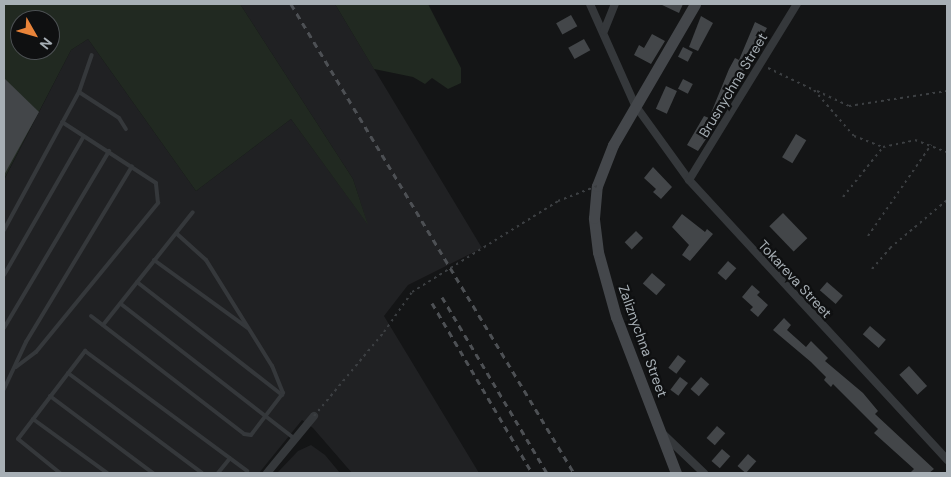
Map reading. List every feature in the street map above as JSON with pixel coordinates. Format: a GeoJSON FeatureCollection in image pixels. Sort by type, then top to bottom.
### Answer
{"type":"FeatureCollection","features":[{"type":"Feature","properties":{"kind":"main road","name":"Zaliznychna Street"},"geometry":{"type":"LineString","coordinates":[[676,473],[616,317],[598,252],[594,218],[597,186],[610,152],[635,105],[695,4]]}},
{"type":"Feature","properties":{"kind":"street","name":"Tokareva Street"},"geometry":{"type":"LineString","coordinates":[[590,4],[604,31],[635,105],[690,180],[947,460]]}},
{"type":"Feature","properties":{"kind":"street"},"geometry":{"type":"LineString","coordinates":[[604,31],[615,4]]}},
{"type":"Feature","properties":{"kind":"street","name":"Brusnychna Street"},"geometry":{"type":"LineString","coordinates":[[690,180],[797,4]]}},
{"type":"Feature","properties":{"kind":"street"},"geometry":{"type":"LineString","coordinates":[[267,473],[314,416]]}},
{"type":"Feature","properties":{"kind":"street"},"geometry":{"type":"LineString","coordinates":[[661,433],[704,473]]}},
{"type":"Feature","properties":{"kind":"lane"},"geometry":{"type":"LineString","coordinates":[[4,230],[79,92],[92,55]]}},
{"type":"Feature","properties":{"kind":"lane"},"geometry":{"type":"LineString","coordinates":[[79,92],[119,118],[126,129]]}},
{"type":"Feature","properties":{"kind":"lane"},"geometry":{"type":"LineString","coordinates":[[16,367],[36,352],[158,203],[156,184],[132,166],[62,122]]}},
{"type":"Feature","properties":{"kind":"lane"},"geometry":{"type":"LineString","coordinates":[[4,275],[84,136]]}},
{"type":"Feature","properties":{"kind":"lane"},"geometry":{"type":"LineString","coordinates":[[4,328],[109,151]]}},
{"type":"Feature","properties":{"kind":"lane"},"geometry":{"type":"LineString","coordinates":[[4,389],[16,367],[26,342],[132,166]]}},
{"type":"Feature","properties":{"kind":"lane"},"geometry":{"type":"LineString","coordinates":[[103,325],[194,212]]}},
{"type":"Feature","properties":{"kind":"lane"},"geometry":{"type":"LineString","coordinates":[[176,233],[206,260],[272,366],[282,395]]}},
{"type":"Feature","properties":{"kind":"lane"},"geometry":{"type":"LineString","coordinates":[[154,260],[250,330]]}},
{"type":"Feature","properties":{"kind":"lane"},"geometry":{"type":"LineString","coordinates":[[138,282],[282,395]]}},
{"type":"Feature","properties":{"kind":"lane"},"geometry":{"type":"LineString","coordinates":[[121,304],[294,438]]}},
{"type":"Feature","properties":{"kind":"lane"},"geometry":{"type":"LineString","coordinates":[[91,316],[244,434],[251,435],[282,395]]}},
{"type":"Feature","properties":{"kind":"lane"},"geometry":{"type":"LineString","coordinates":[[60,473],[20,444],[18,439],[85,351],[247,471]]}},
{"type":"Feature","properties":{"kind":"lane"},"geometry":{"type":"LineString","coordinates":[[68,373],[202,473]]}},
{"type":"Feature","properties":{"kind":"lane"},"geometry":{"type":"LineString","coordinates":[[50,396],[152,473]]}},
{"type":"Feature","properties":{"kind":"lane"},"geometry":{"type":"LineString","coordinates":[[34,419],[107,473]]}},
{"type":"Feature","properties":{"kind":"lane"},"geometry":{"type":"LineString","coordinates":[[218,473],[230,458]]}},
{"type":"Feature","properties":{"kind":"path"},"geometry":{"type":"LineString","coordinates":[[761,63],[849,106],[947,91]]}},
{"type":"Feature","properties":{"kind":"path"},"geometry":{"type":"LineString","coordinates":[[814,90],[854,136],[883,146],[915,140],[947,152]]}},
{"type":"Feature","properties":{"kind":"path"},"geometry":{"type":"LineString","coordinates":[[868,236],[932,145]]}},
{"type":"Feature","properties":{"kind":"path"},"geometry":{"type":"LineString","coordinates":[[843,197],[883,146]]}},
{"type":"Feature","properties":{"kind":"path"},"geometry":{"type":"LineString","coordinates":[[314,416],[384,332],[412,292],[558,201],[597,186]]}},
{"type":"Feature","properties":{"kind":"path"},"geometry":{"type":"LineString","coordinates":[[872,269],[890,248],[947,200]]}},
{"type":"Feature","properties":{"kind":"shaded area"},"geometry":{"type":"Polygon","coordinates":[[[4,4],[240,4],[353,179],[368,225],[291,119],[196,191],[88,39],[71,50],[4,179],[4,4]]]}},
{"type":"Feature","properties":{"kind":"shaded area"},"geometry":{"type":"Polygon","coordinates":[[[240,4],[335,4],[482,248],[408,285],[384,316],[479,473],[352,473],[313,428],[302,420],[259,473],[4,473],[4,180],[71,50],[88,39],[196,191],[291,119],[367,223],[353,179],[240,4]]]}},
{"type":"Feature","properties":{"kind":"shaded area"},"geometry":{"type":"Polygon","coordinates":[[[335,4],[428,4],[461,68],[461,83],[448,89],[432,78],[425,84],[413,77],[374,69],[335,4]]]}},
{"type":"Feature","properties":{"kind":"shaded area"},"geometry":{"type":"Polygon","coordinates":[[[311,445],[325,455],[340,473],[277,473],[298,451],[311,445]]]}},
{"type":"Feature","properties":{"kind":"building"},"geometry":{"type":"Polygon","coordinates":[[[660,4],[683,4],[679,13],[660,4]]]}},
{"type":"Feature","properties":{"kind":"building"},"geometry":{"type":"Polygon","coordinates":[[[571,15],[577,26],[562,35],[556,23],[571,15]]]}},
{"type":"Feature","properties":{"kind":"building"},"geometry":{"type":"Polygon","coordinates":[[[701,16],[713,23],[698,51],[689,47],[701,16]]]}},
{"type":"Feature","properties":{"kind":"building"},"geometry":{"type":"Polygon","coordinates":[[[755,22],[767,28],[756,48],[759,50],[753,61],[749,59],[725,111],[698,151],[687,145],[704,116],[709,118],[729,69],[735,58],[739,60],[755,22]]]}},
{"type":"Feature","properties":{"kind":"building"},"geometry":{"type":"Polygon","coordinates":[[[652,34],[665,41],[651,64],[634,55],[639,45],[644,48],[652,34]]]}},
{"type":"Feature","properties":{"kind":"building"},"geometry":{"type":"Polygon","coordinates":[[[584,39],[590,50],[575,59],[568,48],[584,39]]]}},
{"type":"Feature","properties":{"kind":"building"},"geometry":{"type":"Polygon","coordinates":[[[683,47],[693,52],[688,62],[678,57],[683,47]]]}},
{"type":"Feature","properties":{"kind":"building"},"geometry":{"type":"Polygon","coordinates":[[[4,78],[39,112],[4,175],[4,78]]]}},
{"type":"Feature","properties":{"kind":"building"},"geometry":{"type":"Polygon","coordinates":[[[683,79],[693,84],[688,94],[678,89],[683,79]]]}},
{"type":"Feature","properties":{"kind":"building"},"geometry":{"type":"Polygon","coordinates":[[[666,86],[677,91],[667,114],[656,109],[666,86]]]}},
{"type":"Feature","properties":{"kind":"building"},"geometry":{"type":"Polygon","coordinates":[[[796,134],[806,140],[792,163],[782,157],[796,134]]]}},
{"type":"Feature","properties":{"kind":"building"},"geometry":{"type":"Polygon","coordinates":[[[653,167],[672,187],[661,199],[653,192],[656,189],[644,178],[653,167]]]}},
{"type":"Feature","properties":{"kind":"building"},"geometry":{"type":"Polygon","coordinates":[[[783,213],[807,238],[794,251],[769,226],[783,213]]]}},
{"type":"Feature","properties":{"kind":"building"},"geometry":{"type":"Polygon","coordinates":[[[682,214],[705,232],[707,229],[713,234],[690,261],[682,255],[689,245],[672,227],[682,214]]]}},
{"type":"Feature","properties":{"kind":"building"},"geometry":{"type":"Polygon","coordinates":[[[636,231],[643,238],[632,249],[625,242],[636,231]]]}},
{"type":"Feature","properties":{"kind":"building"},"geometry":{"type":"Polygon","coordinates":[[[728,261],[736,268],[726,280],[718,273],[728,261]]]}},
{"type":"Feature","properties":{"kind":"building"},"geometry":{"type":"Polygon","coordinates":[[[652,273],[666,285],[656,295],[643,284],[652,273]]]}},
{"type":"Feature","properties":{"kind":"building"},"geometry":{"type":"Polygon","coordinates":[[[827,282],[843,296],[836,304],[820,290],[827,282]]]}},
{"type":"Feature","properties":{"kind":"building"},"geometry":{"type":"Polygon","coordinates":[[[752,285],[760,292],[757,295],[768,305],[758,317],[750,310],[753,307],[742,297],[752,285]]]}},
{"type":"Feature","properties":{"kind":"building"},"geometry":{"type":"Polygon","coordinates":[[[809,289],[817,298],[811,303],[803,294],[809,289]]]}},
{"type":"Feature","properties":{"kind":"building"},"geometry":{"type":"Polygon","coordinates":[[[784,318],[791,325],[787,330],[806,347],[811,341],[828,358],[825,361],[863,393],[878,411],[875,414],[934,469],[929,473],[910,473],[914,469],[874,433],[878,429],[833,384],[831,387],[824,380],[826,377],[811,362],[773,330],[784,318]]]}},
{"type":"Feature","properties":{"kind":"building"},"geometry":{"type":"Polygon","coordinates":[[[870,326],[886,340],[879,348],[863,334],[870,326]]]}},
{"type":"Feature","properties":{"kind":"building"},"geometry":{"type":"Polygon","coordinates":[[[678,355],[686,361],[676,374],[668,368],[678,355]]]}},
{"type":"Feature","properties":{"kind":"building"},"geometry":{"type":"Polygon","coordinates":[[[909,366],[927,386],[917,395],[899,375],[909,366]]]}},
{"type":"Feature","properties":{"kind":"building"},"geometry":{"type":"Polygon","coordinates":[[[680,377],[688,383],[678,396],[670,390],[680,377]]]}},
{"type":"Feature","properties":{"kind":"building"},"geometry":{"type":"Polygon","coordinates":[[[701,377],[709,384],[699,396],[691,389],[701,377]]]}},
{"type":"Feature","properties":{"kind":"building"},"geometry":{"type":"Polygon","coordinates":[[[717,426],[725,433],[715,445],[707,438],[717,426]]]}},
{"type":"Feature","properties":{"kind":"building"},"geometry":{"type":"Polygon","coordinates":[[[722,449],[730,456],[720,468],[712,461],[722,449]]]}},
{"type":"Feature","properties":{"kind":"building"},"geometry":{"type":"Polygon","coordinates":[[[748,454],[756,461],[746,473],[738,466],[748,454]]]}},
{"type":"Feature","properties":{"kind":"railway"},"geometry":{"type":"LineString","coordinates":[[291,4],[574,473]]}},
{"type":"Feature","properties":{"kind":"railway"},"geometry":{"type":"LineString","coordinates":[[442,297],[547,473]]}},
{"type":"Feature","properties":{"kind":"railway"},"geometry":{"type":"LineString","coordinates":[[432,303],[532,473]]}}]}
